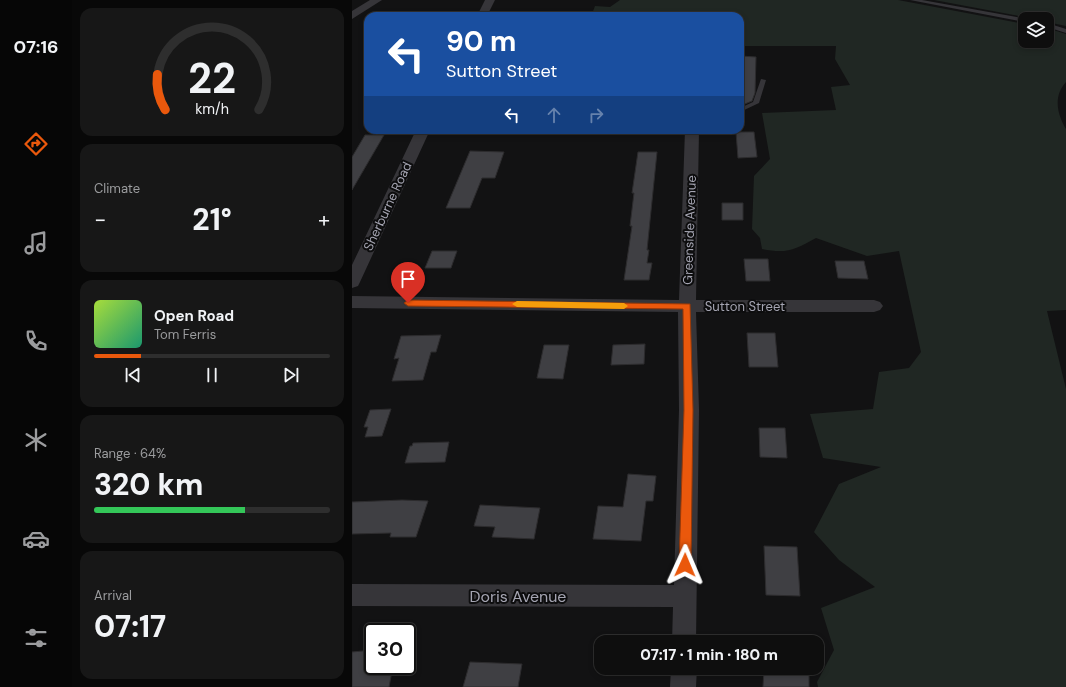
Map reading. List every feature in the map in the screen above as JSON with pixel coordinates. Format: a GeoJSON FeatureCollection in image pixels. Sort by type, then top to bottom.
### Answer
{"type":"FeatureCollection","features":[{"type":"Feature","properties":{"kind":"street"},"geometry":{"type":"LineString","coordinates":[[352,16],[377,0]]}},
{"type":"Feature","properties":{"kind":"street"},"geometry":{"type":"LineString","coordinates":[[484,12],[490,0]]}},
{"type":"Feature","properties":{"kind":"street","name":"Sherburne Road"},"geometry":{"type":"LineString","coordinates":[[352,282],[421,134]]}},
{"type":"Feature","properties":{"kind":"street","name":"Greenside Avenue"},"geometry":{"type":"LineString","coordinates":[[684,635],[688,410],[687,306],[692,134]]}},
{"type":"Feature","properties":{"kind":"street","name":"Sutton Street"},"geometry":{"type":"LineString","coordinates":[[352,302],[687,306],[874,306]]}},
{"type":"Feature","properties":{"kind":"street","name":"Doris Avenue"},"geometry":{"type":"LineString","coordinates":[[352,595],[684,596]]}},
{"type":"Feature","properties":{"kind":"street"},"geometry":{"type":"LineString","coordinates":[[683,687],[684,675]]}},
{"type":"Feature","properties":{"kind":"lane"},"geometry":{"type":"LineString","coordinates":[[913,0],[1018,19]]}},
{"type":"Feature","properties":{"kind":"lane"},"geometry":{"type":"LineString","coordinates":[[1054,27],[1066,30]]}},
{"type":"Feature","properties":{"kind":"lane"},"geometry":{"type":"LineString","coordinates":[[744,108],[756,103],[762,80]]}},
{"type":"Feature","properties":{"kind":"shaded area"},"geometry":{"type":"Polygon","coordinates":[[[620,0],[898,0],[1018,23],[1018,48],[1054,48],[1054,30],[1066,34],[1066,82],[1059,93],[1058,105],[1060,117],[1066,129],[1066,310],[1047,311],[1066,389],[1066,687],[818,687],[817,682],[821,675],[824,675],[824,669],[834,650],[821,608],[875,587],[839,560],[814,532],[839,484],[881,467],[823,458],[810,414],[873,409],[879,372],[909,368],[921,352],[899,251],[867,256],[816,238],[790,250],[778,251],[762,249],[760,238],[752,229],[754,176],[770,159],[762,113],[836,110],[831,87],[850,85],[835,59],[836,46],[744,46],[744,12],[593,12],[595,6],[610,7],[620,0]]]}},
{"type":"Feature","properties":{"kind":"shaded area"},"geometry":{"type":"Polygon","coordinates":[[[934,0],[1066,0],[1066,26],[1054,23],[1054,12],[1018,12],[1018,16],[934,0]]]}},
{"type":"Feature","properties":{"kind":"building"},"geometry":{"type":"Polygon","coordinates":[[[744,56],[756,57],[755,93],[752,101],[744,104],[744,56]]]}},
{"type":"Feature","properties":{"kind":"building"},"geometry":{"type":"Polygon","coordinates":[[[754,132],[757,157],[738,158],[736,134],[754,132]]]}},
{"type":"Feature","properties":{"kind":"building"},"geometry":{"type":"Polygon","coordinates":[[[365,135],[384,135],[352,190],[352,157],[365,135]]]}},
{"type":"Feature","properties":{"kind":"building"},"geometry":{"type":"Polygon","coordinates":[[[470,151],[504,152],[495,178],[482,178],[470,208],[446,208],[470,151]]]}},
{"type":"Feature","properties":{"kind":"building"},"geometry":{"type":"Polygon","coordinates":[[[638,152],[657,152],[647,250],[649,250],[647,263],[652,263],[649,280],[624,280],[632,226],[630,226],[634,193],[632,193],[638,152]]]}},
{"type":"Feature","properties":{"kind":"building"},"geometry":{"type":"Polygon","coordinates":[[[722,203],[743,203],[743,220],[722,220],[722,203]]]}},
{"type":"Feature","properties":{"kind":"building"},"geometry":{"type":"Polygon","coordinates":[[[432,251],[457,251],[451,268],[425,268],[432,251]]]}},
{"type":"Feature","properties":{"kind":"building"},"geometry":{"type":"Polygon","coordinates":[[[744,259],[768,259],[770,281],[746,281],[744,259]]]}},
{"type":"Feature","properties":{"kind":"building"},"geometry":{"type":"Polygon","coordinates":[[[835,261],[864,261],[868,279],[838,278],[835,261]]]}},
{"type":"Feature","properties":{"kind":"building"},"geometry":{"type":"Polygon","coordinates":[[[747,333],[775,333],[778,367],[749,367],[747,333]]]}},
{"type":"Feature","properties":{"kind":"building"},"geometry":{"type":"Polygon","coordinates":[[[441,335],[436,352],[431,352],[423,380],[392,381],[399,358],[394,359],[401,336],[441,335]]]}},
{"type":"Feature","properties":{"kind":"building"},"geometry":{"type":"Polygon","coordinates":[[[645,344],[644,364],[611,365],[613,345],[645,344]]]}},
{"type":"Feature","properties":{"kind":"building"},"geometry":{"type":"Polygon","coordinates":[[[544,345],[569,345],[563,379],[537,378],[544,345]]]}},
{"type":"Feature","properties":{"kind":"building"},"geometry":{"type":"Polygon","coordinates":[[[391,409],[382,436],[365,437],[368,427],[364,427],[370,410],[391,409]]]}},
{"type":"Feature","properties":{"kind":"building"},"geometry":{"type":"Polygon","coordinates":[[[759,428],[785,428],[787,458],[760,457],[759,428]]]}},
{"type":"Feature","properties":{"kind":"building"},"geometry":{"type":"Polygon","coordinates":[[[449,442],[445,462],[405,463],[410,446],[412,446],[413,443],[449,442]]]}},
{"type":"Feature","properties":{"kind":"building"},"geometry":{"type":"Polygon","coordinates":[[[628,474],[656,476],[653,501],[646,501],[641,541],[593,539],[598,506],[623,507],[628,474]]]}},
{"type":"Feature","properties":{"kind":"building"},"geometry":{"type":"Polygon","coordinates":[[[402,500],[428,501],[416,537],[390,537],[391,533],[352,534],[352,502],[402,500]]]}},
{"type":"Feature","properties":{"kind":"building"},"geometry":{"type":"Polygon","coordinates":[[[480,505],[540,508],[534,539],[492,537],[495,527],[474,526],[480,505]]]}},
{"type":"Feature","properties":{"kind":"building"},"geometry":{"type":"Polygon","coordinates":[[[764,546],[797,547],[800,596],[766,595],[764,546]]]}},
{"type":"Feature","properties":{"kind":"building"},"geometry":{"type":"Polygon","coordinates":[[[364,651],[364,675],[391,675],[389,687],[352,687],[352,652],[364,651]]]}},
{"type":"Feature","properties":{"kind":"building"},"geometry":{"type":"Polygon","coordinates":[[[470,662],[522,664],[518,687],[463,687],[470,662]]]}},
{"type":"Feature","properties":{"kind":"building"},"geometry":{"type":"Polygon","coordinates":[[[764,675],[809,675],[809,687],[763,687],[764,675]]]}},
{"type":"Feature","properties":{"kind":"slow traffic"},"geometry":{"type":"LineString","coordinates":[[517,304],[624,306]]}},
{"type":"Feature","properties":{"kind":"route"},"geometry":{"type":"LineString","coordinates":[[408,303],[687,306],[688,410],[685,565]]}}]}
